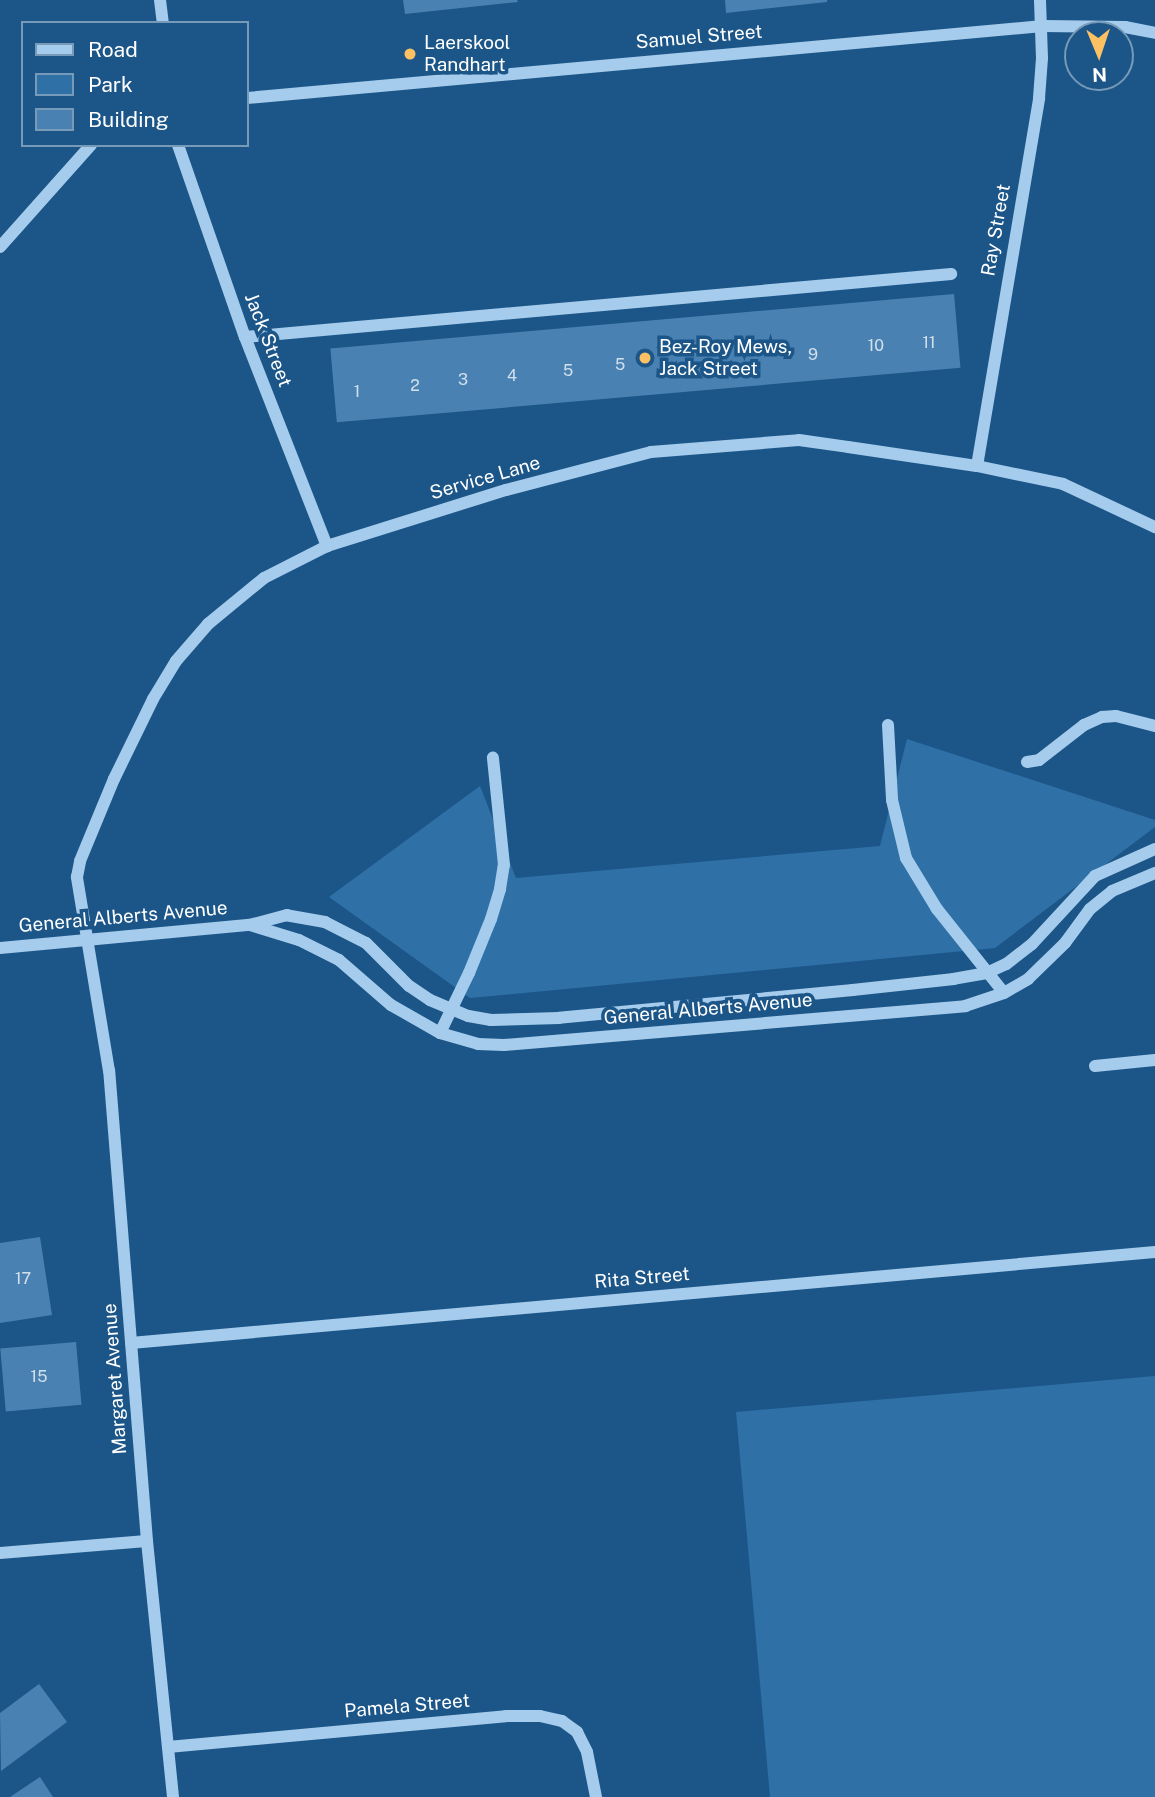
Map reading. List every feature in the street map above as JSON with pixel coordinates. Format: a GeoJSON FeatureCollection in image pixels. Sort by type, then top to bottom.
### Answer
{"type":"FeatureCollection","features":[{"type":"Feature","properties":{"kind":"street"},"geometry":{"type":"LineString","coordinates":[[160,0],[163,21]]}},
{"type":"Feature","properties":{"kind":"street","name":"Ray Street"},"geometry":{"type":"LineString","coordinates":[[976,466],[1039,98],[1043,26],[1040,0]]}},
{"type":"Feature","properties":{"kind":"street","name":"Samuel Street"},"geometry":{"type":"LineString","coordinates":[[248,98],[1043,26],[1125,27],[1155,33]]}},
{"type":"Feature","properties":{"kind":"street"},"geometry":{"type":"LineString","coordinates":[[0,247],[89,147]]}},
{"type":"Feature","properties":{"kind":"street","name":"Jack Street"},"geometry":{"type":"LineString","coordinates":[[179,147],[245,337],[327,546]]}},
{"type":"Feature","properties":{"kind":"street"},"geometry":{"type":"LineString","coordinates":[[245,337],[951,274]]}},
{"type":"Feature","properties":{"kind":"street","name":"Service Lane"},"geometry":{"type":"LineString","coordinates":[[88,960],[77,877],[80,861],[119,767],[152,699],[176,661],[208,624],[264,578],[327,546],[506,490],[651,452],[799,440],[976,466],[1063,484],[1155,527]]}},
{"type":"Feature","properties":{"kind":"street"},"geometry":{"type":"LineString","coordinates":[[1027,762],[1040,760],[1084,724],[1102,717],[1116,716],[1155,726]]}},
{"type":"Feature","properties":{"kind":"street"},"geometry":{"type":"LineString","coordinates":[[887,725],[892,800],[906,858],[937,909],[1004,993]]}},
{"type":"Feature","properties":{"kind":"street"},"geometry":{"type":"LineString","coordinates":[[440,1033],[491,919],[504,865],[493,758]]}},
{"type":"Feature","properties":{"kind":"street","name":"General Alberts Avenue"},"geometry":{"type":"LineString","coordinates":[[0,948],[250,925],[287,915],[325,922],[366,943],[409,986],[430,1000],[468,1016],[517,1021],[954,979],[987,972],[1006,964],[1032,944],[1095,876],[1155,849]]}},
{"type":"Feature","properties":{"kind":"street","name":"General Alberts Avenue"},"geometry":{"type":"LineString","coordinates":[[250,925],[299,940],[339,960],[400,1011],[440,1033],[478,1044],[504,1045],[965,1006],[1004,993],[1028,979],[1047,962],[1090,908],[1112,891],[1155,873]]}},
{"type":"Feature","properties":{"kind":"street","name":"Margaret Avenue"},"geometry":{"type":"LineString","coordinates":[[88,960],[109,1071],[147,1541],[173,1797]]}},
{"type":"Feature","properties":{"kind":"street"},"geometry":{"type":"LineString","coordinates":[[760,999],[762,1023]]}},
{"type":"Feature","properties":{"kind":"street"},"geometry":{"type":"LineString","coordinates":[[1096,1066],[1155,1060]]}},
{"type":"Feature","properties":{"kind":"street","name":"Rita Street"},"geometry":{"type":"LineString","coordinates":[[131,1343],[1155,1252]]}},
{"type":"Feature","properties":{"kind":"street"},"geometry":{"type":"LineString","coordinates":[[0,1553],[147,1541]]}},
{"type":"Feature","properties":{"kind":"street","name":"Pamela Street"},"geometry":{"type":"LineString","coordinates":[[168,1747],[506,1716],[540,1716],[562,1721],[577,1732],[587,1752],[596,1797]]}},
{"type":"Feature","properties":{"kind":"green space"},"geometry":{"type":"Polygon","coordinates":[[[907,739],[1155,820],[1155,827],[995,948],[470,998],[329,897],[480,786],[516,878],[880,846],[907,739]]]}},
{"type":"Feature","properties":{"kind":"green space"},"geometry":{"type":"Polygon","coordinates":[[[1155,1376],[1155,1797],[770,1797],[736,1412],[1155,1376]]]}},
{"type":"Feature","properties":{"kind":"building"},"geometry":{"type":"Polygon","coordinates":[[[403,0],[517,0],[518,2],[405,14],[403,0]]]}},
{"type":"Feature","properties":{"kind":"building"},"geometry":{"type":"Polygon","coordinates":[[[725,0],[827,0],[827,2],[726,13],[725,0]]]}},
{"type":"Feature","properties":{"kind":"building","name":"Bez-Roy Mews, Jack Street"},"geometry":{"type":"Polygon","coordinates":[[[954,294],[960,368],[337,422],[330,349],[954,294]]]}},
{"type":"Feature","properties":{"kind":"building"},"geometry":{"type":"Polygon","coordinates":[[[40,1237],[52,1315],[0,1323],[0,1243],[40,1237]]]}},
{"type":"Feature","properties":{"kind":"building"},"geometry":{"type":"Polygon","coordinates":[[[76,1342],[81,1405],[6,1411],[0,1349],[76,1342]]]}},
{"type":"Feature","properties":{"kind":"building"},"geometry":{"type":"Polygon","coordinates":[[[39,1684],[67,1722],[1,1771],[0,1713],[39,1684]]]}},
{"type":"Feature","properties":{"kind":"building"},"geometry":{"type":"Polygon","coordinates":[[[40,1777],[53,1797],[10,1797],[40,1777]]]}},
{"type":"Feature","properties":{"kind":"place","name":"Laerskool Randhart"},"geometry":{"type":"Point","coordinates":[410,54]}},
{"type":"Feature","properties":{"kind":"place","name":"Bez-Roy Mews, Jack Street"},"geometry":{"type":"Point","coordinates":[645,358]}}]}
